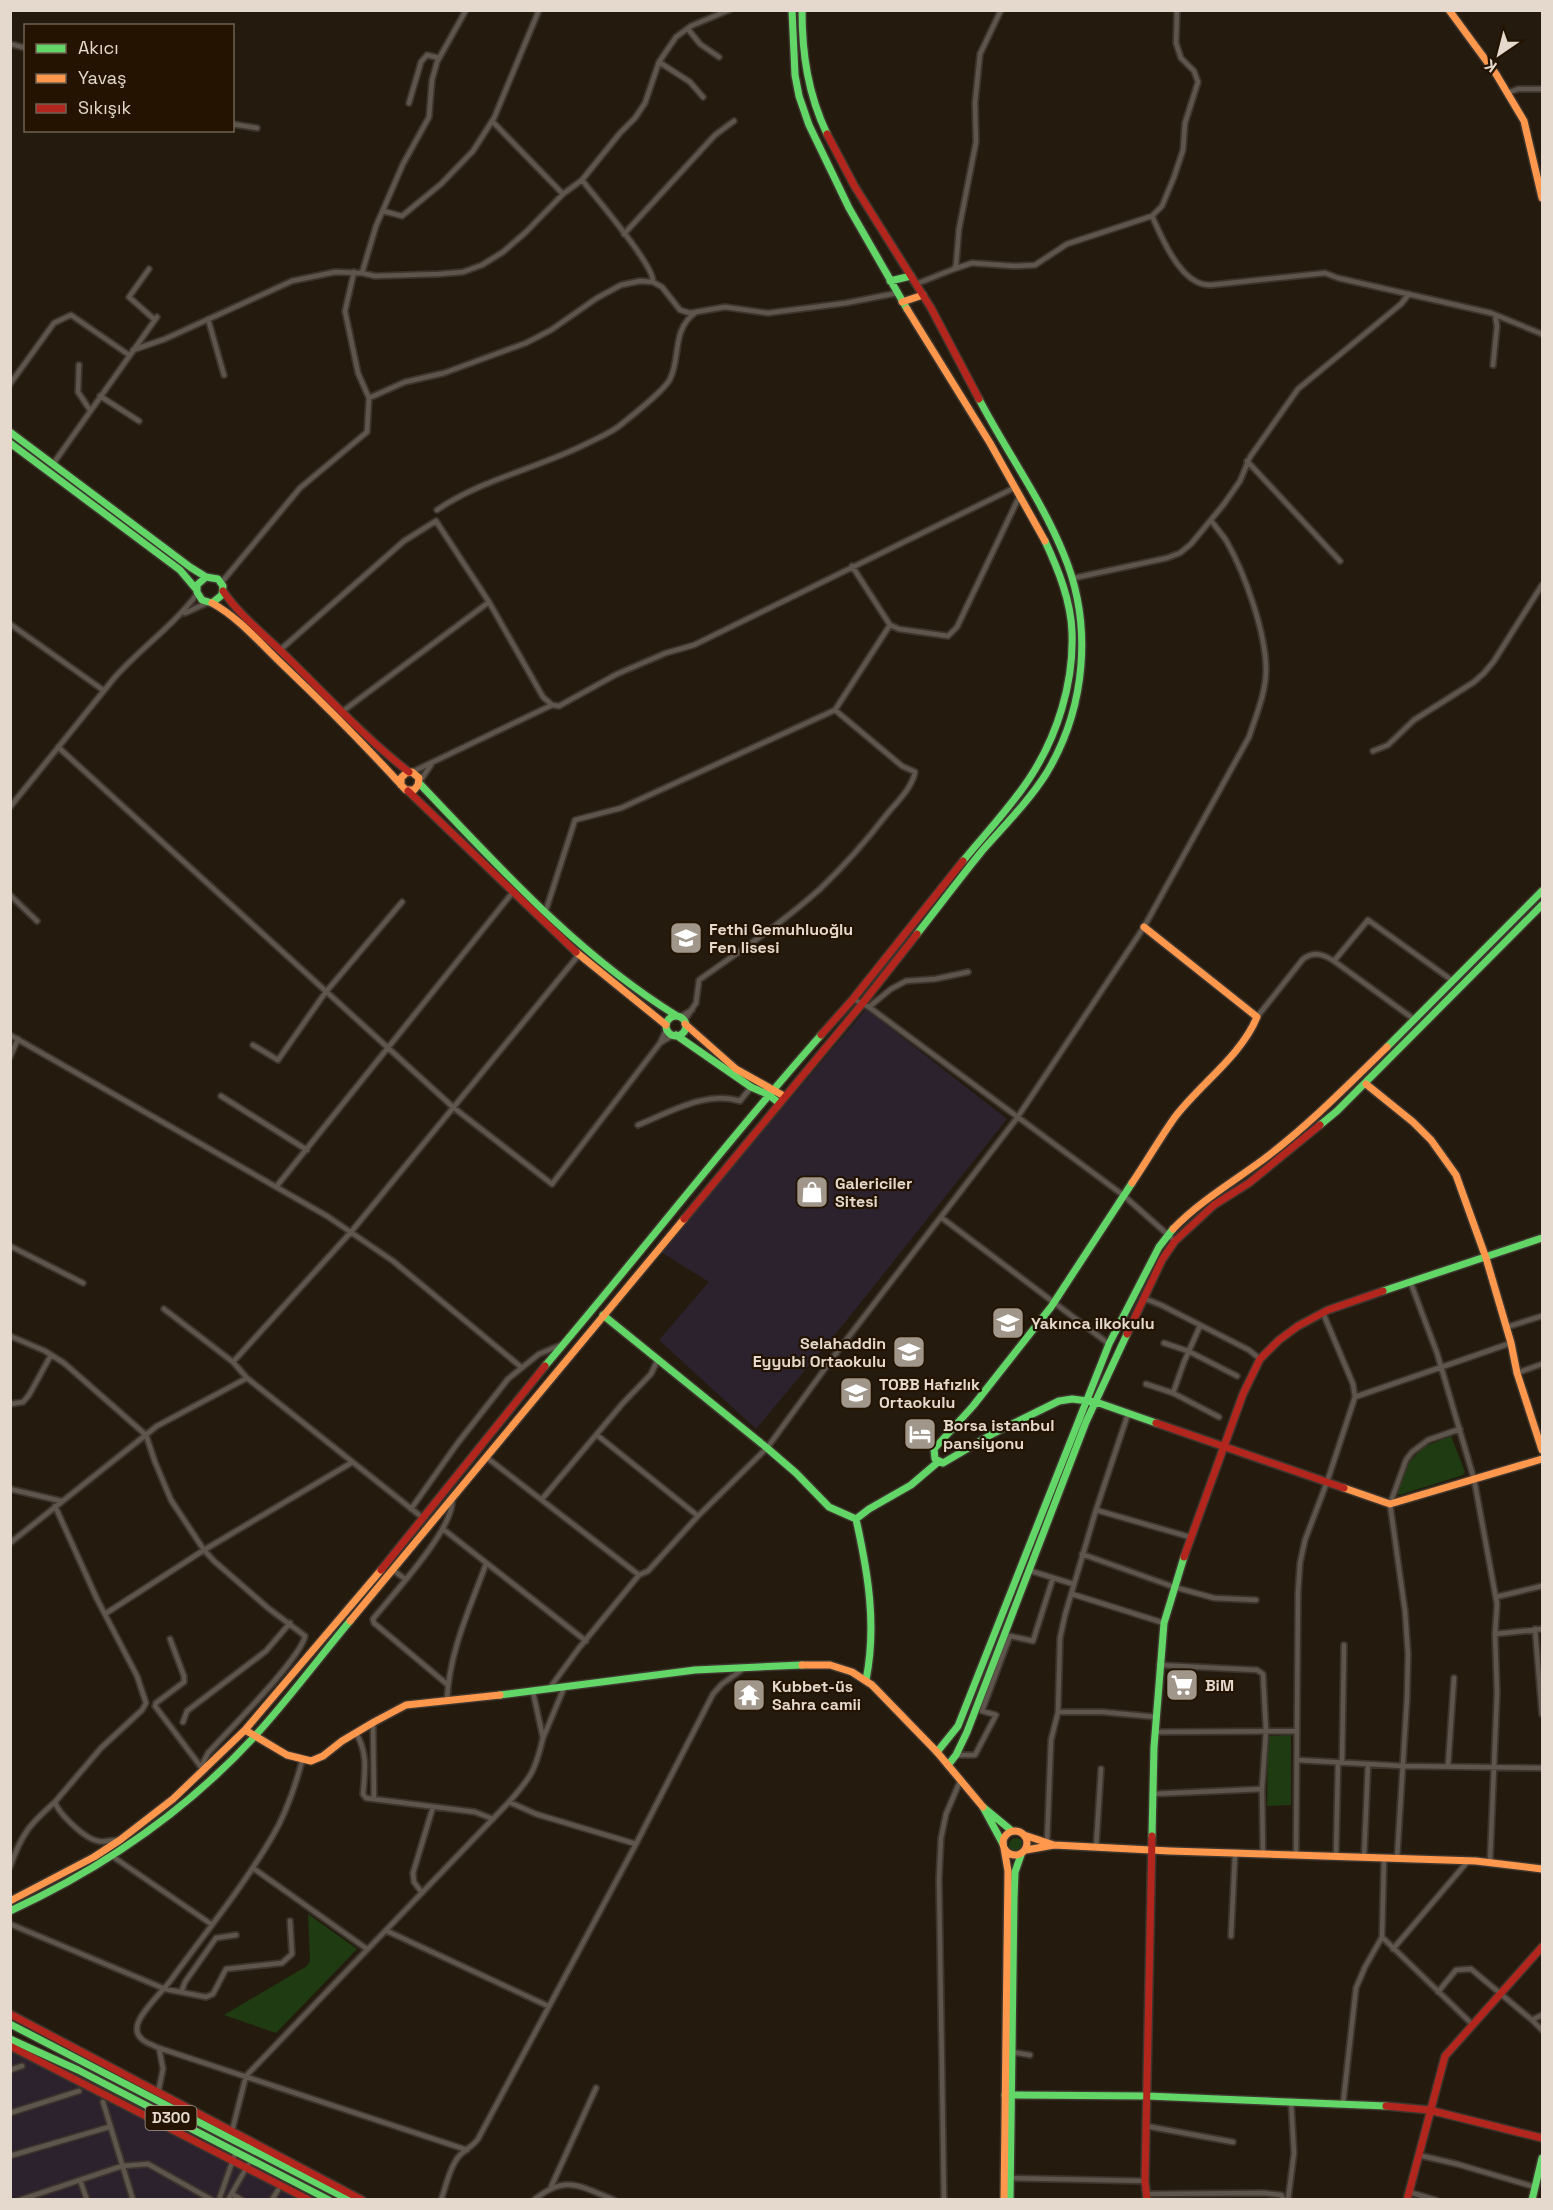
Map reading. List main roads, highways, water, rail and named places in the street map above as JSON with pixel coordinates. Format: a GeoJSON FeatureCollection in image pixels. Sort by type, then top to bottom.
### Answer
{"type":"FeatureCollection","features":[{"type":"Feature","properties":{"kind":"main road"},"geometry":{"type":"LineString","coordinates":[[11,1901],[94,1857],[120,1840],[173,1799],[245,1730],[423,1518],[771,1092],[853,999],[1028,781],[1044,757],[1060,718],[1068,687],[1072,634],[1068,602],[1059,570],[979,422],[902,302],[835,180],[810,127],[799,96],[791,42],[792,10]]}},
{"type":"Feature","properties":{"kind":"main road"},"geometry":{"type":"LineString","coordinates":[[10,1911],[112,1856],[175,1809],[254,1737],[781,1099],[866,1005],[939,905],[1020,808],[1050,765],[1071,714],[1077,691],[1082,626],[1074,578],[1061,545],[979,403],[923,295],[831,146],[814,102],[803,56],[801,10]]}},
{"type":"Feature","properties":{"kind":"main road"},"geometry":{"type":"LineString","coordinates":[[1449,10],[1496,74],[1524,121],[1542,198]]}},
{"type":"Feature","properties":{"kind":"main road"},"geometry":{"type":"LineString","coordinates":[[890,281],[910,276]]}},
{"type":"Feature","properties":{"kind":"main road"},"geometry":{"type":"LineString","coordinates":[[902,302],[923,295]]}},
{"type":"Feature","properties":{"kind":"main road"},"geometry":{"type":"LineString","coordinates":[[10,432],[206,577]]}},
{"type":"Feature","properties":{"kind":"main road"},"geometry":{"type":"LineString","coordinates":[[10,443],[180,570],[199,598],[223,609],[240,623],[383,763],[401,785],[563,941],[675,1035],[781,1099]]}},
{"type":"Feature","properties":{"kind":"main road"},"geometry":{"type":"LineString","coordinates":[[197,592],[199,581],[206,577],[215,577],[221,583],[223,591],[236,610],[280,650],[384,753],[417,776],[420,783],[470,838],[545,913],[583,947],[648,998],[682,1020],[753,1084]]}},
{"type":"Feature","properties":{"kind":"main road"},"geometry":{"type":"LineString","coordinates":[[209,603],[220,598],[223,591]]}},
{"type":"Feature","properties":{"kind":"main road"},"geometry":{"type":"LineString","coordinates":[[401,785],[401,778],[411,772]]}},
{"type":"Feature","properties":{"kind":"main road"},"geometry":{"type":"LineString","coordinates":[[408,791],[416,789],[420,783]]}},
{"type":"Feature","properties":{"kind":"main road"},"geometry":{"type":"LineString","coordinates":[[937,1752],[958,1726],[1109,1344],[1148,1266],[1168,1235],[1197,1206],[1266,1158],[1326,1108],[1542,891]]}},
{"type":"Feature","properties":{"kind":"main road"},"geometry":{"type":"LineString","coordinates":[[948,1765],[956,1755],[967,1732],[1028,1570],[1096,1402],[1161,1260],[1175,1241],[1214,1205],[1249,1183],[1289,1152],[1366,1084],[1542,906]]}},
{"type":"Feature","properties":{"kind":"main road"},"geometry":{"type":"LineString","coordinates":[[938,1462],[933,1454],[934,1449],[972,1406],[1054,1303],[1176,1116],[1252,1029],[1257,1017],[1144,927]]}},
{"type":"Feature","properties":{"kind":"main road"},"geometry":{"type":"LineString","coordinates":[[666,1027],[670,1017],[682,1020]]}},
{"type":"Feature","properties":{"kind":"main road"},"geometry":{"type":"LineString","coordinates":[[675,1035],[684,1031],[682,1020]]}},
{"type":"Feature","properties":{"kind":"main road"},"geometry":{"type":"LineString","coordinates":[[1366,1084],[1413,1122],[1440,1150],[1456,1175],[1486,1258],[1507,1327],[1517,1374],[1542,1450]]}},
{"type":"Feature","properties":{"kind":"main road"},"geometry":{"type":"LineString","coordinates":[[1147,2197],[1145,2181],[1150,1851],[1159,1665],[1164,1623],[1190,1537],[1243,1394],[1260,1359],[1298,1326],[1323,1313],[1410,1281],[1542,1238]]}},
{"type":"Feature","properties":{"kind":"main road"},"geometry":{"type":"LineString","coordinates":[[603,1315],[767,1448],[815,1491],[828,1507],[856,1519]]}},
{"type":"Feature","properties":{"kind":"main road"},"geometry":{"type":"LineString","coordinates":[[856,1519],[910,1485],[938,1462],[948,1460],[994,1433],[1059,1401],[1072,1399],[1096,1402],[1390,1504],[1542,1459]]}},
{"type":"Feature","properties":{"kind":"main road"},"geometry":{"type":"LineString","coordinates":[[856,1519],[868,1588],[872,1629],[871,1660],[866,1680]]}},
{"type":"Feature","properties":{"kind":"main road"},"geometry":{"type":"LineString","coordinates":[[245,1730],[254,1737],[302,1761],[319,1759],[373,1722],[406,1705],[533,1692],[695,1670],[830,1665],[852,1672],[866,1680],[902,1715],[961,1779],[983,1807],[1011,1855],[1051,1844]]}},
{"type":"Feature","properties":{"kind":"main road"},"geometry":{"type":"LineString","coordinates":[[983,1807],[1012,1831],[1051,1844],[1235,1855],[1336,1855],[1490,1862],[1542,1869]]}},
{"type":"Feature","properties":{"kind":"main road"},"geometry":{"type":"LineString","coordinates":[[1004,2199],[1007,2178],[1008,1871],[1004,1846],[1006,1835],[1012,1831]]}},
{"type":"Feature","properties":{"kind":"main road"},"geometry":{"type":"LineString","coordinates":[[1008,2051],[1015,1872],[1028,1842],[1024,1835]]}},
{"type":"Feature","properties":{"kind":"main road"},"geometry":{"type":"LineString","coordinates":[[1408,2196],[1445,2056],[1542,1947]]}},
{"type":"Feature","properties":{"kind":"main road"},"geometry":{"type":"LineString","coordinates":[[10,2014],[362,2199]]}},
{"type":"Feature","properties":{"kind":"main road","name":"D300"},"geometry":{"type":"LineString","coordinates":[[10,2024],[349,2199]]}},
{"type":"Feature","properties":{"kind":"main road"},"geometry":{"type":"LineString","coordinates":[[10,2032],[28,2041],[45,2043]]}},
{"type":"Feature","properties":{"kind":"main road","name":"D300"},"geometry":{"type":"LineString","coordinates":[[10,2039],[78,2070],[329,2199]]}},
{"type":"Feature","properties":{"kind":"main road"},"geometry":{"type":"LineString","coordinates":[[10,2046],[309,2199]]}},
{"type":"Feature","properties":{"kind":"main road"},"geometry":{"type":"LineString","coordinates":[[116,2080],[158,2093]]}},
{"type":"Feature","properties":{"kind":"main road"},"geometry":{"type":"LineString","coordinates":[[1008,2095],[1147,2096],[1429,2110],[1542,2138]]}},
{"type":"Feature","properties":{"kind":"main road"},"geometry":{"type":"LineString","coordinates":[[1532,2199],[1542,2158]]}},
{"type":"Feature","properties":{"kind":"main road"},"geometry":{"type":"LineString","coordinates":[[1007,2178],[1010,2199]]}},
{"type":"Feature","properties":{"kind":"place","name":"Fethi Gemuhluoğlu Fen lisesi"},"geometry":{"type":"Point","coordinates":[686,938]}},
{"type":"Feature","properties":{"kind":"place","name":"Galericiler Sitesi"},"geometry":{"type":"Point","coordinates":[812,1192]}},
{"type":"Feature","properties":{"kind":"place","name":"Yakınca ilkokulu"},"geometry":{"type":"Point","coordinates":[1008,1323]}},
{"type":"Feature","properties":{"kind":"place","name":"Selahaddin Eyyubi Ortaokulu"},"geometry":{"type":"Point","coordinates":[909,1352]}},
{"type":"Feature","properties":{"kind":"place","name":"TOBB Hafızlık Ortaokulu"},"geometry":{"type":"Point","coordinates":[856,1393]}},
{"type":"Feature","properties":{"kind":"place","name":"Borsa istanbul pansiyonu"},"geometry":{"type":"Point","coordinates":[920,1434]}},
{"type":"Feature","properties":{"kind":"place","name":"BiM"},"geometry":{"type":"Point","coordinates":[1182,1685]}},
{"type":"Feature","properties":{"kind":"place","name":"Kubbet-üs Sahra camii"},"geometry":{"type":"Point","coordinates":[749,1695]}}]}
